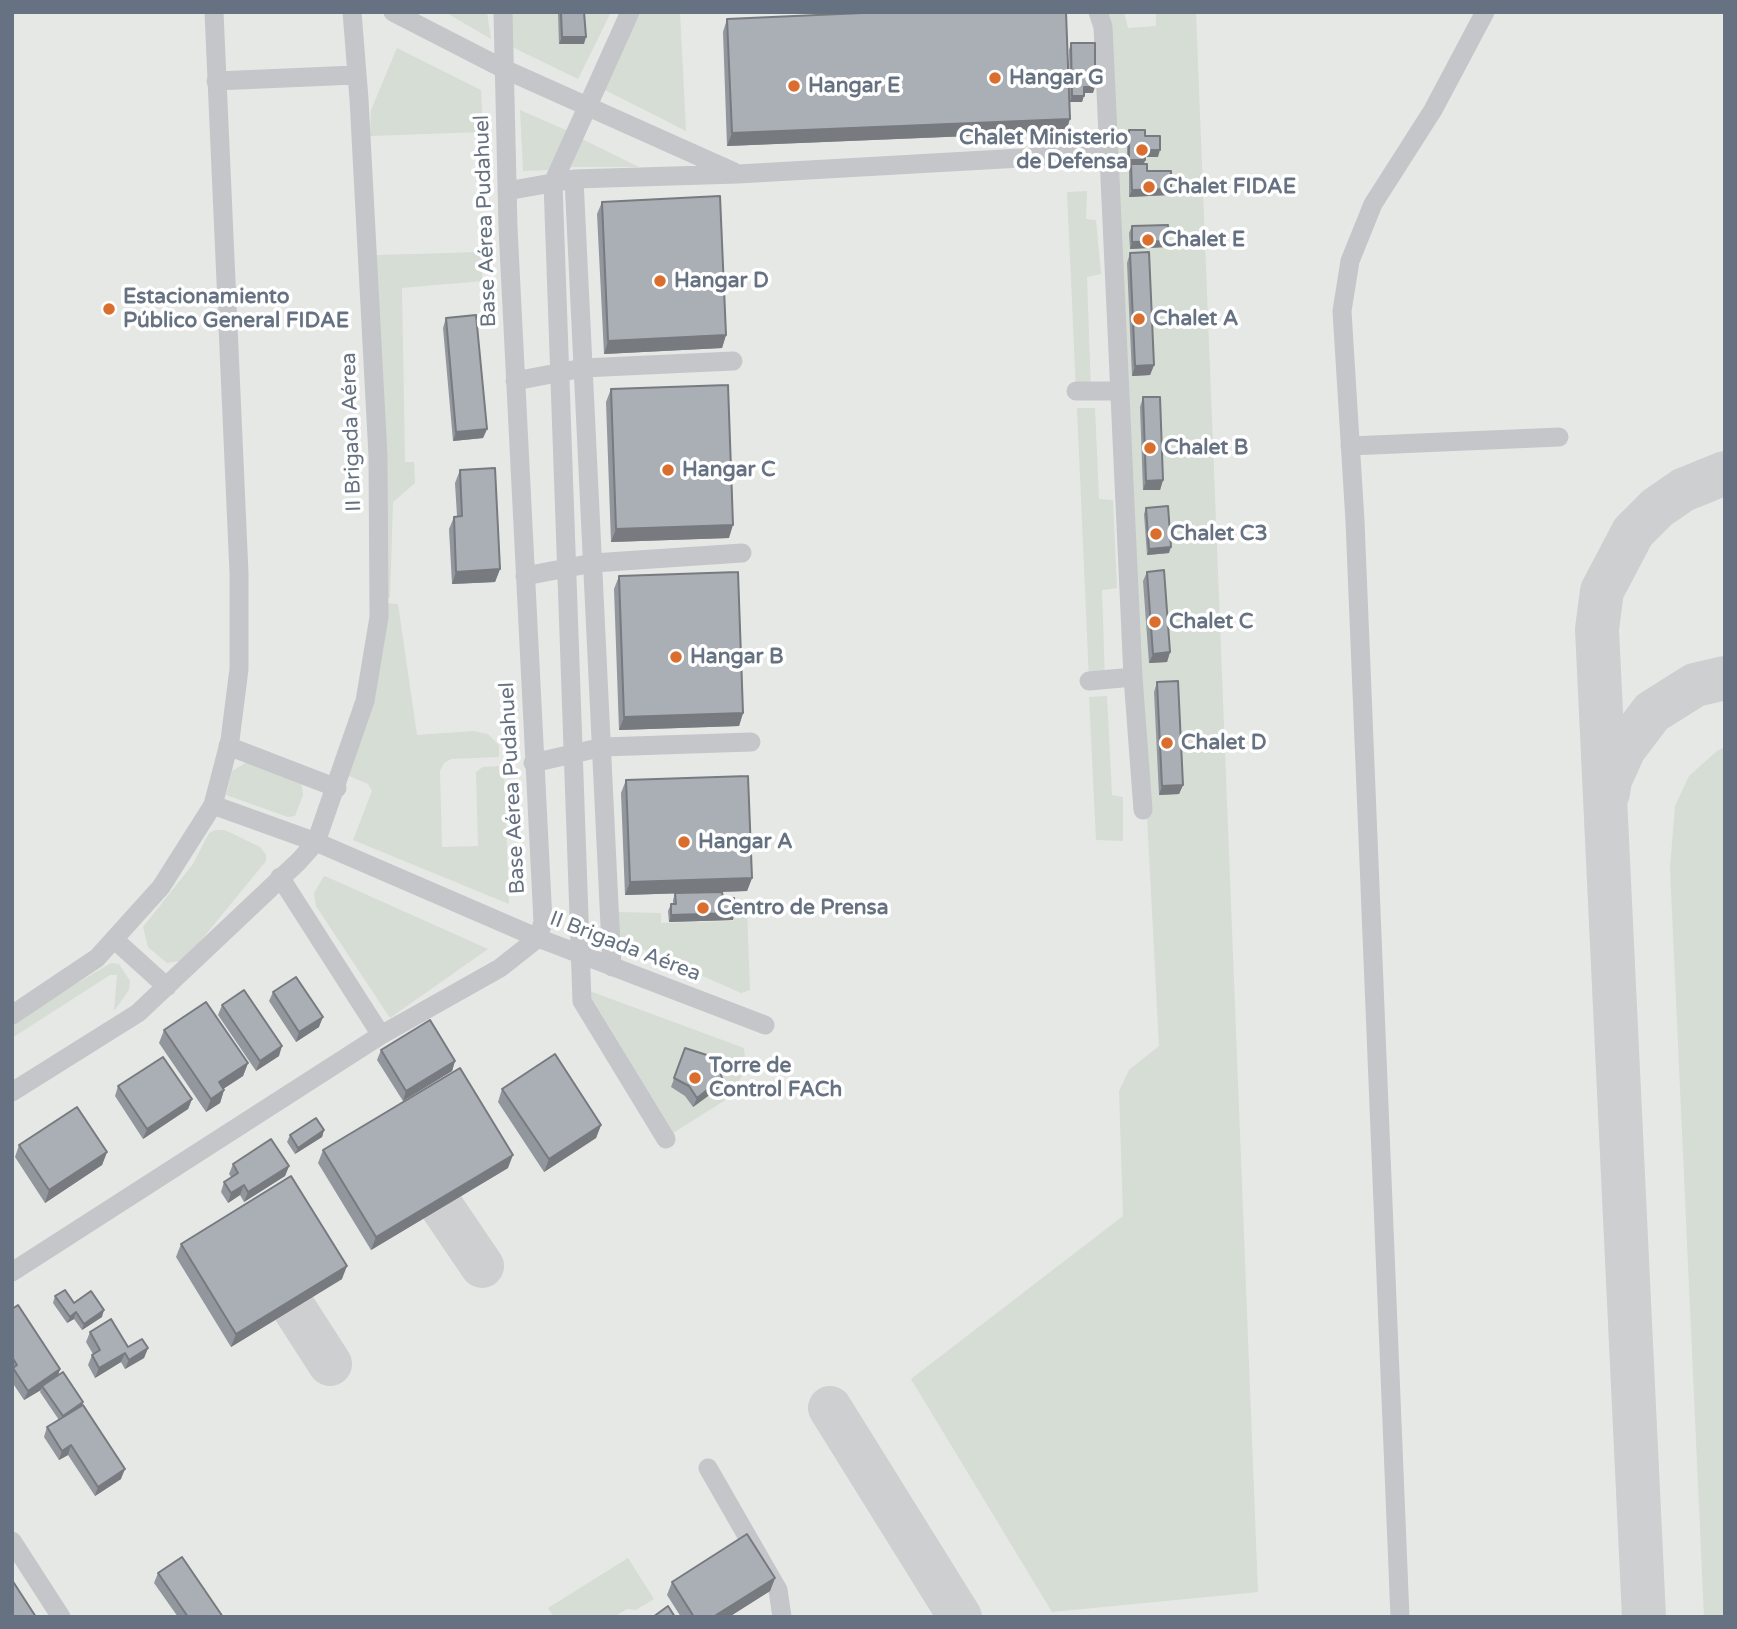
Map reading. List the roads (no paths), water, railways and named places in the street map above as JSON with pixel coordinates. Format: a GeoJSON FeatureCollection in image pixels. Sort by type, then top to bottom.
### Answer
{"type":"FeatureCollection","features":[{"type":"Feature","properties":{"kind":"street"},"geometry":{"type":"LineString","coordinates":[[12,1015],[97,958],[116,941],[161,887],[214,805],[228,746],[239,669],[239,573],[214,12]]}},
{"type":"Feature","properties":{"kind":"street","name":"II Brigada Aérea"},"geometry":{"type":"LineString","coordinates":[[12,1092],[138,1013],[316,842],[337,788],[365,701],[379,617],[378,456],[352,12]]}},
{"type":"Feature","properties":{"kind":"street"},"geometry":{"type":"LineString","coordinates":[[393,12],[505,69],[738,174]]}},
{"type":"Feature","properties":{"kind":"street","name":"Base Aérea Pudahuel"},"geometry":{"type":"LineString","coordinates":[[503,12],[515,382],[543,922],[538,938]]}},
{"type":"Feature","properties":{"kind":"street"},"geometry":{"type":"LineString","coordinates":[[630,12],[553,183],[582,1000],[666,1139]]}},
{"type":"Feature","properties":{"kind":"street"},"geometry":{"type":"LineString","coordinates":[[1098,12],[1103,27],[1133,677],[1143,810]]}},
{"type":"Feature","properties":{"kind":"street"},"geometry":{"type":"LineString","coordinates":[[1400,1617],[1342,311],[1350,261],[1373,204],[1433,110],[1485,12]]}},
{"type":"Feature","properties":{"kind":"street"},"geometry":{"type":"LineString","coordinates":[[215,81],[355,75]]}},
{"type":"Feature","properties":{"kind":"street"},"geometry":{"type":"LineString","coordinates":[[507,191],[574,179],[738,174],[1109,153]]}},
{"type":"Feature","properties":{"kind":"street"},"geometry":{"type":"LineString","coordinates":[[574,179],[612,967]]}},
{"type":"Feature","properties":{"kind":"street"},"geometry":{"type":"LineString","coordinates":[[515,382],[583,368],[733,361]]}},
{"type":"Feature","properties":{"kind":"street"},"geometry":{"type":"LineString","coordinates":[[1076,391],[1120,391]]}},
{"type":"Feature","properties":{"kind":"street"},"geometry":{"type":"LineString","coordinates":[[1350,446],[1559,437]]}},
{"type":"Feature","properties":{"kind":"street"},"geometry":{"type":"LineString","coordinates":[[525,576],[593,563],[742,553]]}},
{"type":"Feature","properties":{"kind":"street"},"geometry":{"type":"LineString","coordinates":[[1089,681],[1133,677]]}},
{"type":"Feature","properties":{"kind":"street"},"geometry":{"type":"LineString","coordinates":[[533,763],[603,747],[751,741]]}},
{"type":"Feature","properties":{"kind":"street"},"geometry":{"type":"LineString","coordinates":[[228,746],[337,788]]}},
{"type":"Feature","properties":{"kind":"street","name":"II Brigada Aérea"},"geometry":{"type":"LineString","coordinates":[[214,805],[316,842],[538,938],[765,1025]]}},
{"type":"Feature","properties":{"kind":"street"},"geometry":{"type":"LineString","coordinates":[[280,877],[381,1035]]}},
{"type":"Feature","properties":{"kind":"street"},"geometry":{"type":"LineString","coordinates":[[12,1272],[381,1035],[499,968],[538,938]]}},
{"type":"Feature","properties":{"kind":"street"},"geometry":{"type":"LineString","coordinates":[[116,941],[167,986]]}},
{"type":"Feature","properties":{"kind":"street"},"geometry":{"type":"LineString","coordinates":[[708,1468],[778,1590],[782,1616]]}},
{"type":"Feature","properties":{"kind":"street"},"geometry":{"type":"LineString","coordinates":[[12,1541],[61,1617]]}},
{"type":"Feature","properties":{"kind":"place","name":"Hangar G"},"geometry":{"type":"Point","coordinates":[995,78]}},
{"type":"Feature","properties":{"kind":"place","name":"Hangar E"},"geometry":{"type":"Point","coordinates":[794,86]}},
{"type":"Feature","properties":{"kind":"place","name":"Chalet Ministerio de Defensa"},"geometry":{"type":"Point","coordinates":[1142,150]}},
{"type":"Feature","properties":{"kind":"place","name":"Chalet FIDAE"},"geometry":{"type":"Point","coordinates":[1149,187]}},
{"type":"Feature","properties":{"kind":"place","name":"Chalet E"},"geometry":{"type":"Point","coordinates":[1148,240]}},
{"type":"Feature","properties":{"kind":"place","name":"Hangar D"},"geometry":{"type":"Point","coordinates":[660,281]}},
{"type":"Feature","properties":{"kind":"place","name":"Estacionamiento Público General FIDAE"},"geometry":{"type":"Point","coordinates":[109,309]}},
{"type":"Feature","properties":{"kind":"place","name":"Chalet A"},"geometry":{"type":"Point","coordinates":[1139,319]}},
{"type":"Feature","properties":{"kind":"place","name":"Chalet B"},"geometry":{"type":"Point","coordinates":[1150,448]}},
{"type":"Feature","properties":{"kind":"place","name":"Hangar C"},"geometry":{"type":"Point","coordinates":[668,470]}},
{"type":"Feature","properties":{"kind":"place","name":"Chalet C3"},"geometry":{"type":"Point","coordinates":[1156,534]}},
{"type":"Feature","properties":{"kind":"place","name":"Chalet C"},"geometry":{"type":"Point","coordinates":[1155,622]}},
{"type":"Feature","properties":{"kind":"place","name":"Hangar B"},"geometry":{"type":"Point","coordinates":[676,657]}},
{"type":"Feature","properties":{"kind":"place","name":"Chalet D"},"geometry":{"type":"Point","coordinates":[1167,743]}},
{"type":"Feature","properties":{"kind":"place","name":"Hangar A"},"geometry":{"type":"Point","coordinates":[684,842]}},
{"type":"Feature","properties":{"kind":"place","name":"Centro de Prensa"},"geometry":{"type":"Point","coordinates":[703,908]}},
{"type":"Feature","properties":{"kind":"place","name":"Torre de Control FACh"},"geometry":{"type":"Point","coordinates":[695,1078]}}]}
